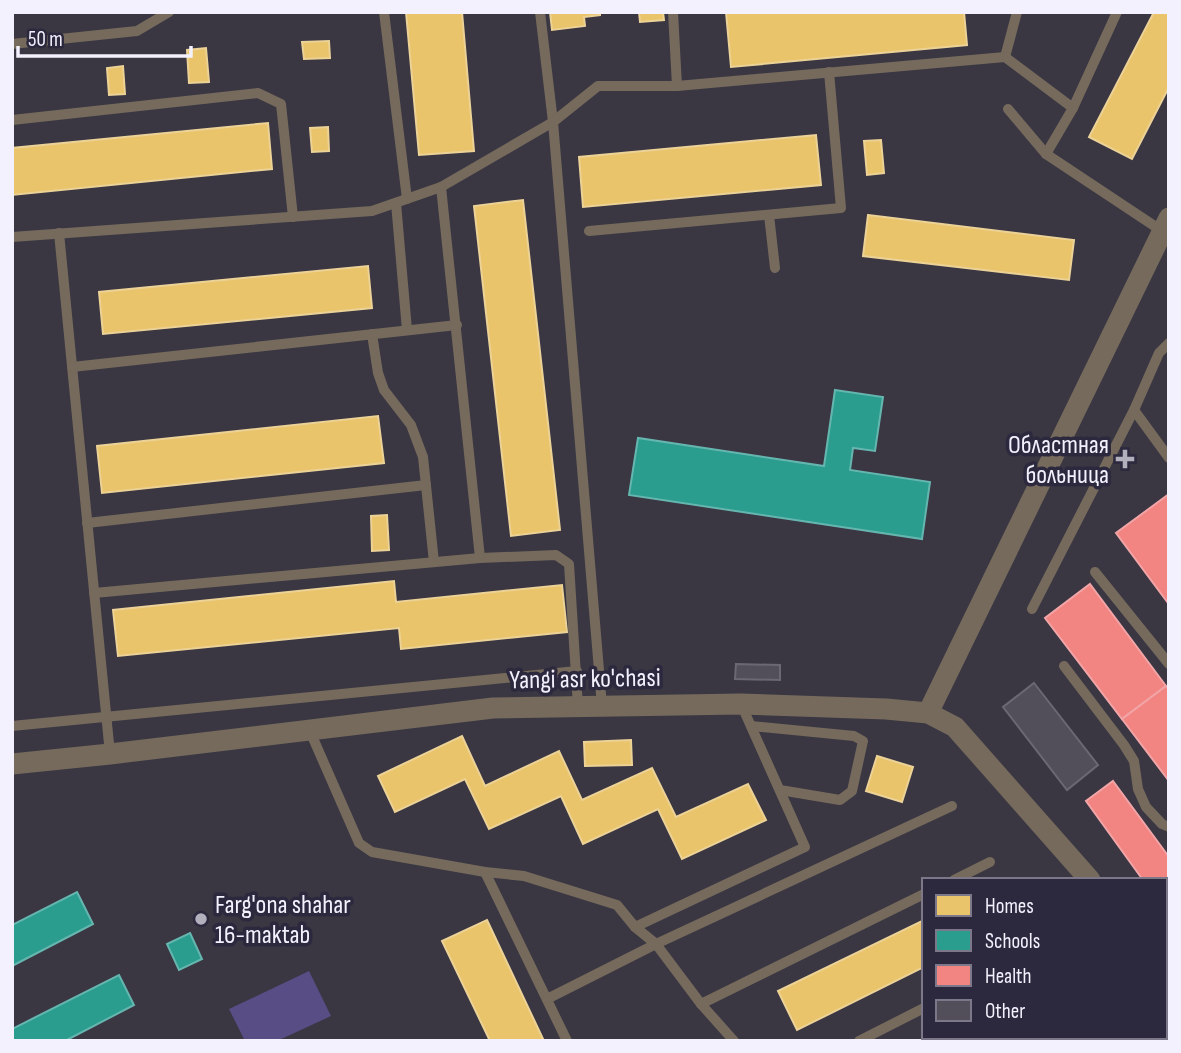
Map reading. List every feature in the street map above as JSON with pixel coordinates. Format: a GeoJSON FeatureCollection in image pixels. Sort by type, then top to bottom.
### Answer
{"type":"FeatureCollection","features":[{"type":"Feature","properties":{"kind":"street"},"geometry":{"type":"LineString","coordinates":[[928,713],[1165,224]]}},
{"type":"Feature","properties":{"kind":"street","name":"Yangi asr ko'chasi"},"geometry":{"type":"LineString","coordinates":[[12,764],[493,708],[741,704],[928,713],[955,727],[1088,878]]}},
{"type":"Feature","properties":{"kind":"lane"},"geometry":{"type":"LineString","coordinates":[[12,44],[137,31],[169,12]]}},
{"type":"Feature","properties":{"kind":"lane"},"geometry":{"type":"LineString","coordinates":[[384,12],[402,201],[407,330]]}},
{"type":"Feature","properties":{"kind":"lane"},"geometry":{"type":"LineString","coordinates":[[540,12],[553,122],[602,706]]}},
{"type":"Feature","properties":{"kind":"lane"},"geometry":{"type":"LineString","coordinates":[[673,12],[677,86]]}},
{"type":"Feature","properties":{"kind":"lane"},"geometry":{"type":"LineString","coordinates":[[1005,57],[1017,12]]}},
{"type":"Feature","properties":{"kind":"lane"},"geometry":{"type":"LineString","coordinates":[[1046,154],[1073,108],[1117,12]]}},
{"type":"Feature","properties":{"kind":"lane"},"geometry":{"type":"LineString","coordinates":[[12,237],[372,211],[441,187],[553,122],[598,86],[677,86],[1005,57],[1073,108]]}},
{"type":"Feature","properties":{"kind":"lane"},"geometry":{"type":"LineString","coordinates":[[589,231],[841,208],[829,72]]}},
{"type":"Feature","properties":{"kind":"lane"},"geometry":{"type":"LineString","coordinates":[[12,120],[258,93],[281,104],[293,216]]}},
{"type":"Feature","properties":{"kind":"lane"},"geometry":{"type":"LineString","coordinates":[[1008,109],[1046,154],[1165,224]]}},
{"type":"Feature","properties":{"kind":"lane"},"geometry":{"type":"LineString","coordinates":[[441,187],[480,558]]}},
{"type":"Feature","properties":{"kind":"lane"},"geometry":{"type":"LineString","coordinates":[[769,215],[775,268]]}},
{"type":"Feature","properties":{"kind":"lane"},"geometry":{"type":"LineString","coordinates":[[60,233],[110,754]]}},
{"type":"Feature","properties":{"kind":"lane"},"geometry":{"type":"LineString","coordinates":[[72,368],[457,324]]}},
{"type":"Feature","properties":{"kind":"lane"},"geometry":{"type":"LineString","coordinates":[[372,334],[378,373],[384,390],[411,425],[423,457],[434,562]]}},
{"type":"Feature","properties":{"kind":"lane"},"geometry":{"type":"LineString","coordinates":[[1032,609],[1134,410],[1159,353],[1169,344]]}},
{"type":"Feature","properties":{"kind":"lane"},"geometry":{"type":"LineString","coordinates":[[1134,410],[1169,458]]}},
{"type":"Feature","properties":{"kind":"lane"},"geometry":{"type":"LineString","coordinates":[[87,523],[426,485]]}},
{"type":"Feature","properties":{"kind":"lane"},"geometry":{"type":"LineString","coordinates":[[94,593],[480,558],[556,555],[569,564],[578,707]]}},
{"type":"Feature","properties":{"kind":"lane"},"geometry":{"type":"LineString","coordinates":[[1095,572],[1169,664]]}},
{"type":"Feature","properties":{"kind":"lane"},"geometry":{"type":"LineString","coordinates":[[1064,666],[1134,761],[1138,789],[1146,807],[1162,824],[1169,827]]}},
{"type":"Feature","properties":{"kind":"lane"},"geometry":{"type":"LineString","coordinates":[[12,726],[577,671]]}},
{"type":"Feature","properties":{"kind":"lane"},"geometry":{"type":"LineString","coordinates":[[635,927],[805,847],[741,704]]}},
{"type":"Feature","properties":{"kind":"lane"},"geometry":{"type":"LineString","coordinates":[[751,726],[854,736],[863,741],[852,792],[840,800],[780,790]]}},
{"type":"Feature","properties":{"kind":"lane"},"geometry":{"type":"LineString","coordinates":[[309,729],[359,843],[372,852],[485,872],[524,876],[617,905],[635,927],[656,944],[701,1004],[734,1041]]}},
{"type":"Feature","properties":{"kind":"lane"},"geometry":{"type":"LineString","coordinates":[[547,999],[656,944],[952,806]]}},
{"type":"Feature","properties":{"kind":"lane"},"geometry":{"type":"LineString","coordinates":[[958,878],[990,862]]}},
{"type":"Feature","properties":{"kind":"lane"},"geometry":{"type":"LineString","coordinates":[[485,872],[567,1041]]}},
{"type":"Feature","properties":{"kind":"lane"},"geometry":{"type":"LineString","coordinates":[[701,1004],[922,895]]}},
{"type":"Feature","properties":{"kind":"lane"},"geometry":{"type":"LineString","coordinates":[[859,1041],[922,1009]]}},
{"type":"Feature","properties":{"kind":"shaded area"},"geometry":{"type":"Polygon","coordinates":[[[309,971],[331,1016],[277,1041],[245,1041],[229,1009],[309,971]]]}},
{"type":"Feature","properties":{"kind":"building: Homes"},"geometry":{"type":"Polygon","coordinates":[[[406,12],[462,12],[474,151],[419,155],[406,12]]]}},
{"type":"Feature","properties":{"kind":"building: Homes"},"geometry":{"type":"Polygon","coordinates":[[[550,12],[600,12],[600,15],[584,17],[585,26],[552,30],[550,12]]]}},
{"type":"Feature","properties":{"kind":"building: Homes"},"geometry":{"type":"Polygon","coordinates":[[[639,12],[663,12],[664,20],[640,22],[639,12]]]}},
{"type":"Feature","properties":{"kind":"building: Homes"},"geometry":{"type":"Polygon","coordinates":[[[726,12],[964,12],[967,45],[731,67],[726,12]]]}},
{"type":"Feature","properties":{"kind":"building: Homes"},"geometry":{"type":"Polygon","coordinates":[[[1154,12],[1169,12],[1169,87],[1132,159],[1089,137],[1154,12]]]}},
{"type":"Feature","properties":{"kind":"building: Homes"},"geometry":{"type":"Polygon","coordinates":[[[329,41],[330,58],[304,59],[302,42],[329,41]]]}},
{"type":"Feature","properties":{"kind":"building: Homes"},"geometry":{"type":"Polygon","coordinates":[[[206,48],[209,82],[189,83],[187,50],[206,48]]]}},
{"type":"Feature","properties":{"kind":"building: Homes"},"geometry":{"type":"Polygon","coordinates":[[[123,66],[125,94],[109,95],[107,68],[123,66]]]}},
{"type":"Feature","properties":{"kind":"building: Homes"},"geometry":{"type":"Polygon","coordinates":[[[268,123],[272,169],[12,195],[12,148],[268,123]]]}},
{"type":"Feature","properties":{"kind":"building: Homes"},"geometry":{"type":"Polygon","coordinates":[[[328,127],[329,151],[312,152],[310,128],[328,127]]]}},
{"type":"Feature","properties":{"kind":"building: Homes"},"geometry":{"type":"Polygon","coordinates":[[[816,135],[821,185],[583,207],[579,157],[816,135]]]}},
{"type":"Feature","properties":{"kind":"building: Homes"},"geometry":{"type":"Polygon","coordinates":[[[881,140],[884,173],[867,175],[864,141],[881,140]]]}},
{"type":"Feature","properties":{"kind":"building: Homes"},"geometry":{"type":"Polygon","coordinates":[[[523,200],[560,530],[511,536],[474,206],[523,200]]]}},
{"type":"Feature","properties":{"kind":"building: Homes"},"geometry":{"type":"Polygon","coordinates":[[[868,215],[1074,240],[1069,280],[863,256],[868,215]]]}},
{"type":"Feature","properties":{"kind":"building: Homes"},"geometry":{"type":"Polygon","coordinates":[[[368,266],[372,308],[103,334],[99,292],[368,266]]]}},
{"type":"Feature","properties":{"kind":"building: Homes"},"geometry":{"type":"Polygon","coordinates":[[[378,416],[384,463],[102,493],[97,446],[378,416]]]}},
{"type":"Feature","properties":{"kind":"building: Homes"},"geometry":{"type":"Polygon","coordinates":[[[387,515],[389,550],[372,551],[371,516],[387,515]]]}},
{"type":"Feature","properties":{"kind":"building: Homes"},"geometry":{"type":"Polygon","coordinates":[[[394,581],[396,602],[562,585],[567,632],[401,649],[399,628],[118,656],[113,610],[394,581]]]}},
{"type":"Feature","properties":{"kind":"building: Homes"},"geometry":{"type":"Polygon","coordinates":[[[462,736],[485,786],[559,751],[582,800],[652,768],[676,817],[748,784],[766,820],[682,859],[658,809],[583,844],[561,796],[489,829],[465,779],[395,812],[378,776],[462,736]]]}},
{"type":"Feature","properties":{"kind":"building: Homes"},"geometry":{"type":"Polygon","coordinates":[[[631,740],[632,765],[585,766],[584,742],[631,740]]]}},
{"type":"Feature","properties":{"kind":"building: Homes"},"geometry":{"type":"Polygon","coordinates":[[[877,756],[913,767],[902,802],[866,791],[877,756]]]}},
{"type":"Feature","properties":{"kind":"building: Homes"},"geometry":{"type":"Polygon","coordinates":[[[487,920],[544,1041],[490,1041],[442,941],[487,920]]]}},
{"type":"Feature","properties":{"kind":"building: Homes"},"geometry":{"type":"Polygon","coordinates":[[[922,921],[922,968],[797,1030],[778,991],[922,921]]]}},
{"type":"Feature","properties":{"kind":"building: Homes"},"geometry":{"type":"Polygon","coordinates":[[[1089,1039],[1137,1041],[1090,1041],[1089,1039]]]}},
{"type":"Feature","properties":{"kind":"building: Schools"},"geometry":{"type":"Polygon","coordinates":[[[835,390],[883,397],[875,451],[853,448],[850,470],[930,482],[922,539],[629,495],[638,438],[824,466],[835,390]]]}},
{"type":"Feature","properties":{"kind":"building: Schools"},"geometry":{"type":"Polygon","coordinates":[[[77,892],[93,924],[12,966],[12,925],[77,892]]]}},
{"type":"Feature","properties":{"kind":"building: Schools"},"geometry":{"type":"Polygon","coordinates":[[[190,933],[202,959],[179,970],[167,944],[190,933]]]}},
{"type":"Feature","properties":{"kind":"building: Schools"},"geometry":{"type":"Polygon","coordinates":[[[119,975],[134,1005],[65,1041],[12,1041],[12,1029],[119,975]]]}},
{"type":"Feature","properties":{"kind":"building: Health"},"geometry":{"type":"Polygon","coordinates":[[[1169,494],[1169,602],[1168,603],[1116,533],[1169,494]]]}},
{"type":"Feature","properties":{"kind":"building: Health"},"geometry":{"type":"Polygon","coordinates":[[[1090,584],[1166,686],[1122,719],[1045,618],[1090,584]]]}},
{"type":"Feature","properties":{"kind":"building: Health"},"geometry":{"type":"Polygon","coordinates":[[[1166,686],[1169,689],[1169,781],[1122,719],[1166,686]]]}},
{"type":"Feature","properties":{"kind":"building: Health"},"geometry":{"type":"Polygon","coordinates":[[[1113,781],[1169,857],[1169,909],[1167,910],[1167,878],[1142,878],[1086,801],[1113,781]]]}},
{"type":"Feature","properties":{"kind":"building: Other"},"geometry":{"type":"Polygon","coordinates":[[[736,664],[780,665],[780,680],[735,679],[736,664]]]}},
{"type":"Feature","properties":{"kind":"building: Other"},"geometry":{"type":"Polygon","coordinates":[[[1034,683],[1098,765],[1067,790],[1003,707],[1034,683]]]}},
{"type":"Feature","properties":{"kind":"place","name":"Областная больница"},"geometry":{"type":"Point","coordinates":[1125,459]}},
{"type":"Feature","properties":{"kind":"place","name":"Farg'ona shahar 16-maktab"},"geometry":{"type":"Point","coordinates":[201,919]}}]}
